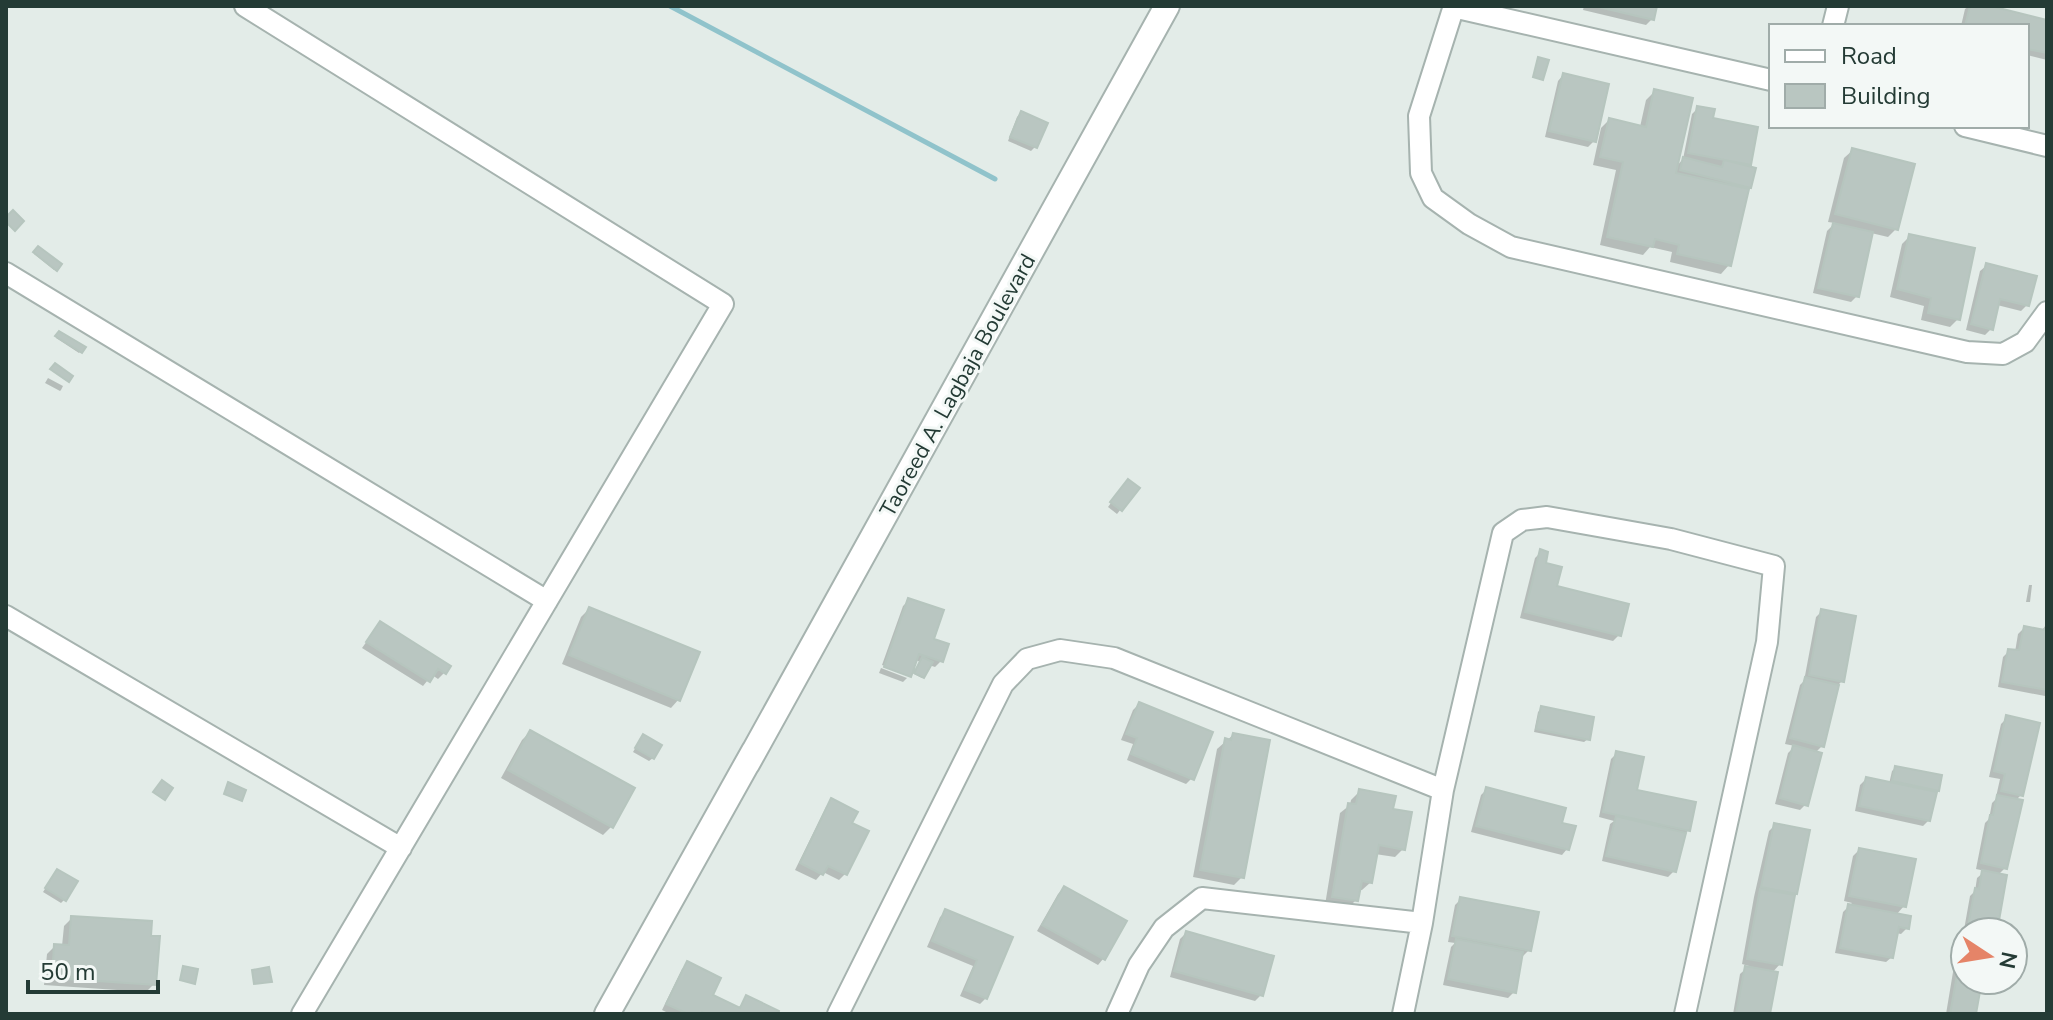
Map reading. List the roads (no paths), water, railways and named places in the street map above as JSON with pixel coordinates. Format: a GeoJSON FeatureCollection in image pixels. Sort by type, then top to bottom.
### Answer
{"type":"FeatureCollection","features":[{"type":"Feature","properties":{"kind":"street"},"geometry":{"type":"LineString","coordinates":[[245,6],[723,304],[302,1014]]}},
{"type":"Feature","properties":{"kind":"street","name":"Taoreed A. Lagbaja Boulevard"},"geometry":{"type":"LineString","coordinates":[[747,764],[1167,6]]}},
{"type":"Feature","properties":{"kind":"street"},"geometry":{"type":"LineString","coordinates":[[1769,80],[1454,7],[1419,116],[1421,173],[1433,198],[1469,224],[1511,247],[1967,352],[2003,354],[2025,342],[2047,312]]}},
{"type":"Feature","properties":{"kind":"street"},"geometry":{"type":"LineString","coordinates":[[1973,128],[2047,146]]}},
{"type":"Feature","properties":{"kind":"street"},"geometry":{"type":"LineString","coordinates":[[6,273],[547,601]]}},
{"type":"Feature","properties":{"kind":"street"},"geometry":{"type":"LineString","coordinates":[[1403,1014],[1422,923],[1443,790],[1503,533],[1522,520],[1547,517],[1671,539],[1774,566],[1767,642],[1685,1014]]}},
{"type":"Feature","properties":{"kind":"street","name":"Taoreed A. Lagbaja Boulevard"},"geometry":{"type":"LineString","coordinates":[[607,1014],[843,592]]}},
{"type":"Feature","properties":{"kind":"street"},"geometry":{"type":"LineString","coordinates":[[6,616],[401,848]]}},
{"type":"Feature","properties":{"kind":"street"},"geometry":{"type":"LineString","coordinates":[[838,1014],[1003,684],[1027,659],[1060,650],[1114,658],[1443,790]]}},
{"type":"Feature","properties":{"kind":"street"},"geometry":{"type":"LineString","coordinates":[[1117,1014],[1139,965],[1164,928],[1202,898],[1422,923]]}},
{"type":"Feature","properties":{"kind":"waterway"},"geometry":{"type":"LineString","coordinates":[[670,6],[995,179]]}}]}
